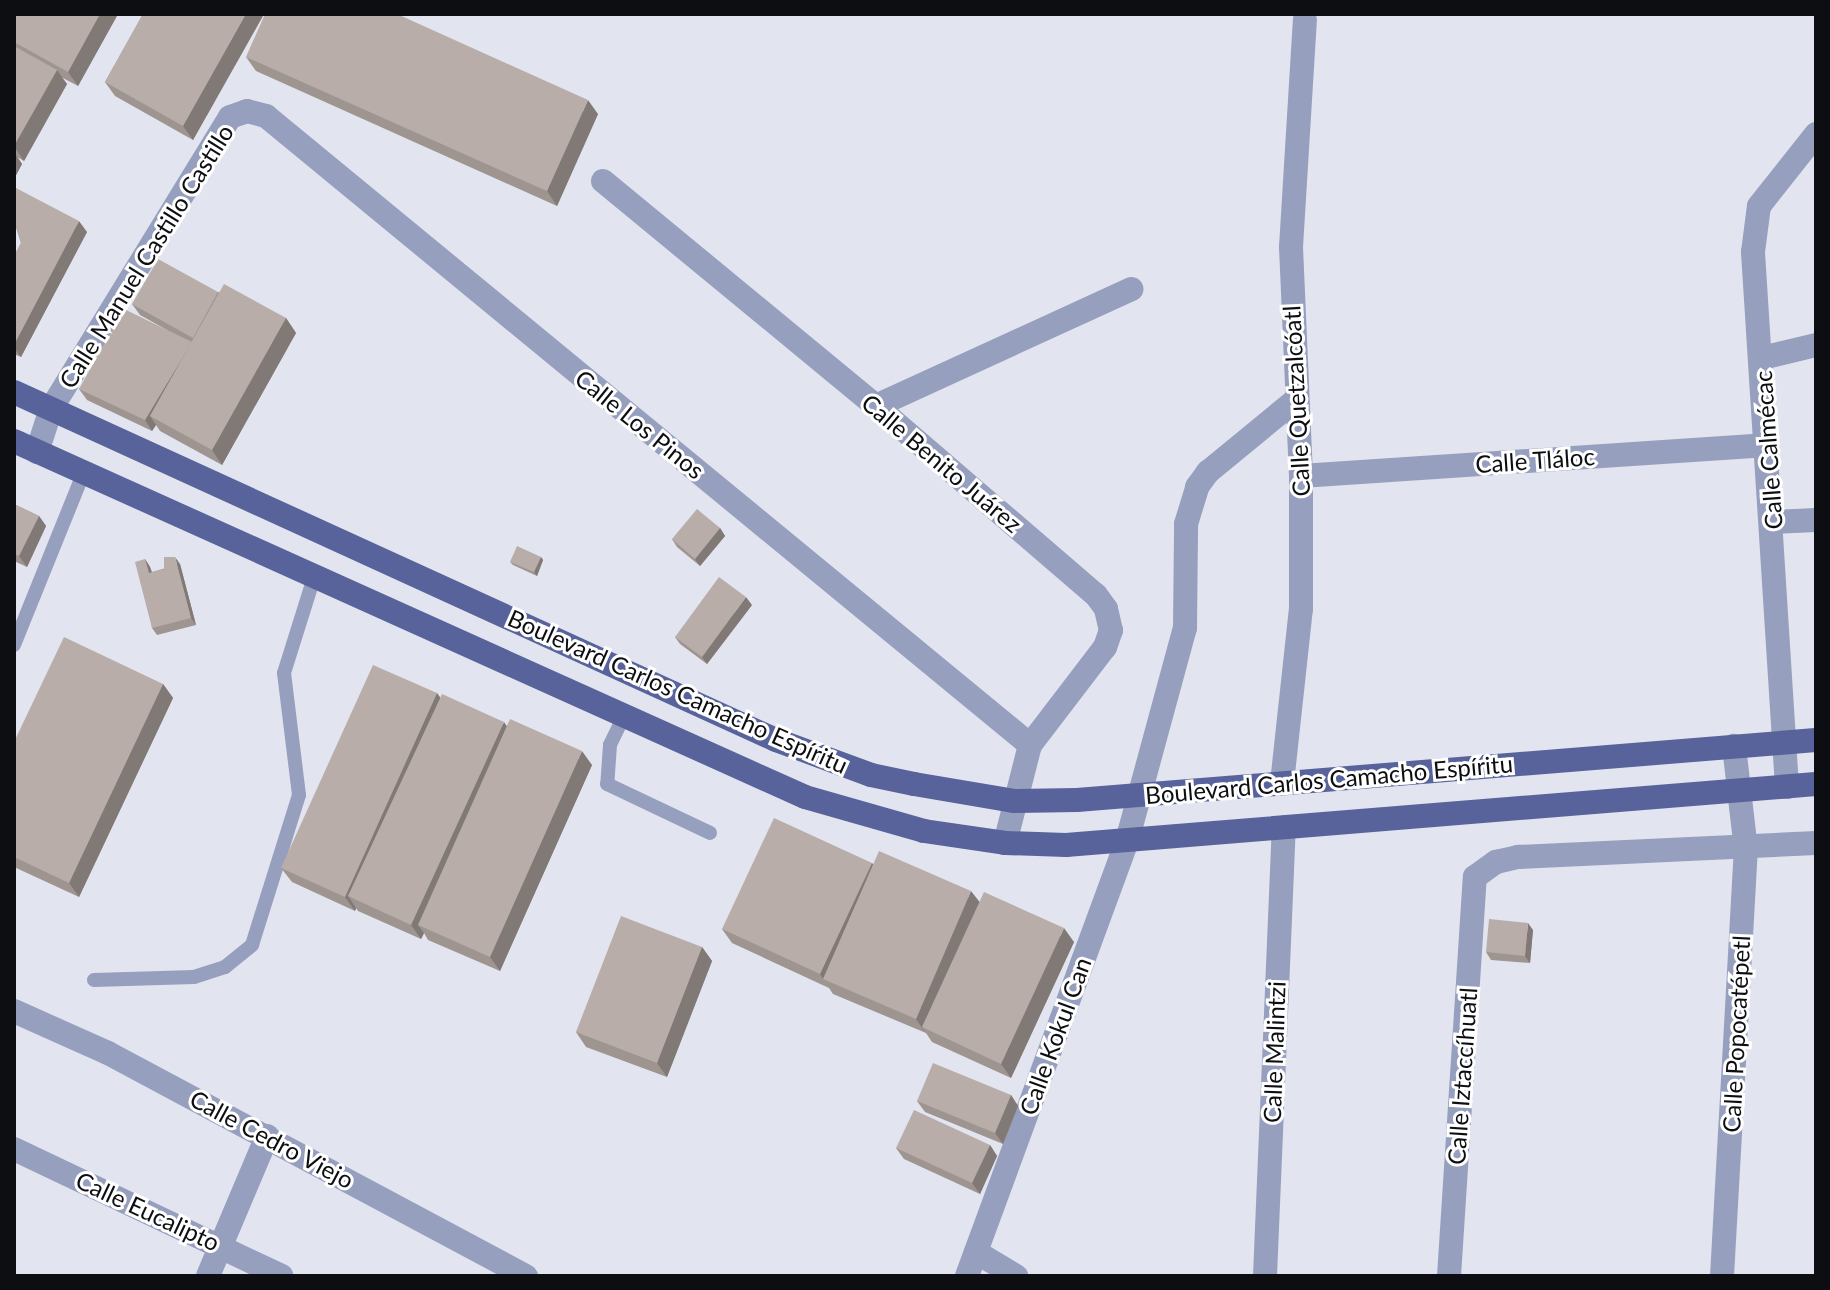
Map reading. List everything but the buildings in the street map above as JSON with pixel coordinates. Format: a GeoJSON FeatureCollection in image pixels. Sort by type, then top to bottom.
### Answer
{"type":"FeatureCollection","features":[{"type":"Feature","properties":{"kind":"main road","name":"Boulevard Carlos Camacho Espíritu"},"geometry":{"type":"LineString","coordinates":[[14,392],[776,740],[871,775],[1014,801],[1137,795],[1816,740]]}},
{"type":"Feature","properties":{"kind":"main road","name":"Boulevard Carlos Camacho Espíritu"},"geometry":{"type":"LineString","coordinates":[[14,441],[843,812],[1005,843],[1127,841],[1816,784]]}},
{"type":"Feature","properties":{"kind":"street","name":"Calle Quetzalcóatl"},"geometry":{"type":"LineString","coordinates":[[1282,783],[1301,609],[1301,476],[1291,247],[1305,19]]}},
{"type":"Feature","properties":{"kind":"street","name":"Calle Manuel Castillo Castillo"},"geometry":{"type":"LineString","coordinates":[[37,452],[51,409],[230,117],[247,111]]}},
{"type":"Feature","properties":{"kind":"street","name":"Calle Los Pinos"},"geometry":{"type":"LineString","coordinates":[[247,111],[266,116],[1030,745]]}},
{"type":"Feature","properties":{"kind":"street","name":"Calle Calmécac"},"geometry":{"type":"LineString","coordinates":[[1787,787],[1774,522],[1753,252],[1759,206],[1816,134]]}},
{"type":"Feature","properties":{"kind":"street","name":"Calle Benito Juárez"},"geometry":{"type":"LineString","coordinates":[[603,181],[876,406],[1096,595],[1106,609],[1111,630],[1105,647],[1030,745],[1005,843]]}},
{"type":"Feature","properties":{"kind":"street"},"geometry":{"type":"LineString","coordinates":[[876,406],[1132,289]]}},
{"type":"Feature","properties":{"kind":"street"},"geometry":{"type":"LineString","coordinates":[[1762,358],[1816,345]]}},
{"type":"Feature","properties":{"kind":"street","name":"Calle Kokul Can"},"geometry":{"type":"LineString","coordinates":[[967,1276],[1127,841],[1137,795],[1185,628],[1186,524],[1197,487],[1208,472],[1297,399]]}},
{"type":"Feature","properties":{"kind":"street","name":"Calle Tláloc"},"geometry":{"type":"LineString","coordinates":[[1301,476],[1768,445]]}},
{"type":"Feature","properties":{"kind":"street"},"geometry":{"type":"LineString","coordinates":[[1774,522],[1816,520]]}},
{"type":"Feature","properties":{"kind":"street","name":"Calle Popocatépetl"},"geometry":{"type":"LineString","coordinates":[[1722,1276],[1746,850],[1734,746]]}},
{"type":"Feature","properties":{"kind":"street","name":"Calle Malintzi"},"geometry":{"type":"LineString","coordinates":[[1265,1276],[1284,827]]}},
{"type":"Feature","properties":{"kind":"street"},"geometry":{"type":"LineString","coordinates":[[1746,850],[1816,843]]}},
{"type":"Feature","properties":{"kind":"street","name":"Calle Iztaccíhuatl"},"geometry":{"type":"LineString","coordinates":[[1449,1276],[1475,877],[1496,862],[1518,857],[1746,850]]}},
{"type":"Feature","properties":{"kind":"street","name":"Calle Cedro Viejo"},"geometry":{"type":"LineString","coordinates":[[14,1011],[108,1053],[526,1276]]}},
{"type":"Feature","properties":{"kind":"street"},"geometry":{"type":"LineString","coordinates":[[208,1276],[267,1136]]}},
{"type":"Feature","properties":{"kind":"street","name":"Calle Eucalipto"},"geometry":{"type":"LineString","coordinates":[[14,1149],[281,1276]]}},
{"type":"Feature","properties":{"kind":"street"},"geometry":{"type":"LineString","coordinates":[[976,1252],[1016,1276]]}},
{"type":"Feature","properties":{"kind":"lane"},"geometry":{"type":"LineString","coordinates":[[14,645],[84,472]]}},
{"type":"Feature","properties":{"kind":"lane"},"geometry":{"type":"LineString","coordinates":[[94,980],[194,977],[225,967],[252,945],[299,795],[284,673],[314,577]]}},
{"type":"Feature","properties":{"kind":"lane"},"geometry":{"type":"LineString","coordinates":[[624,716],[610,745],[607,784],[710,833]]}}]}
